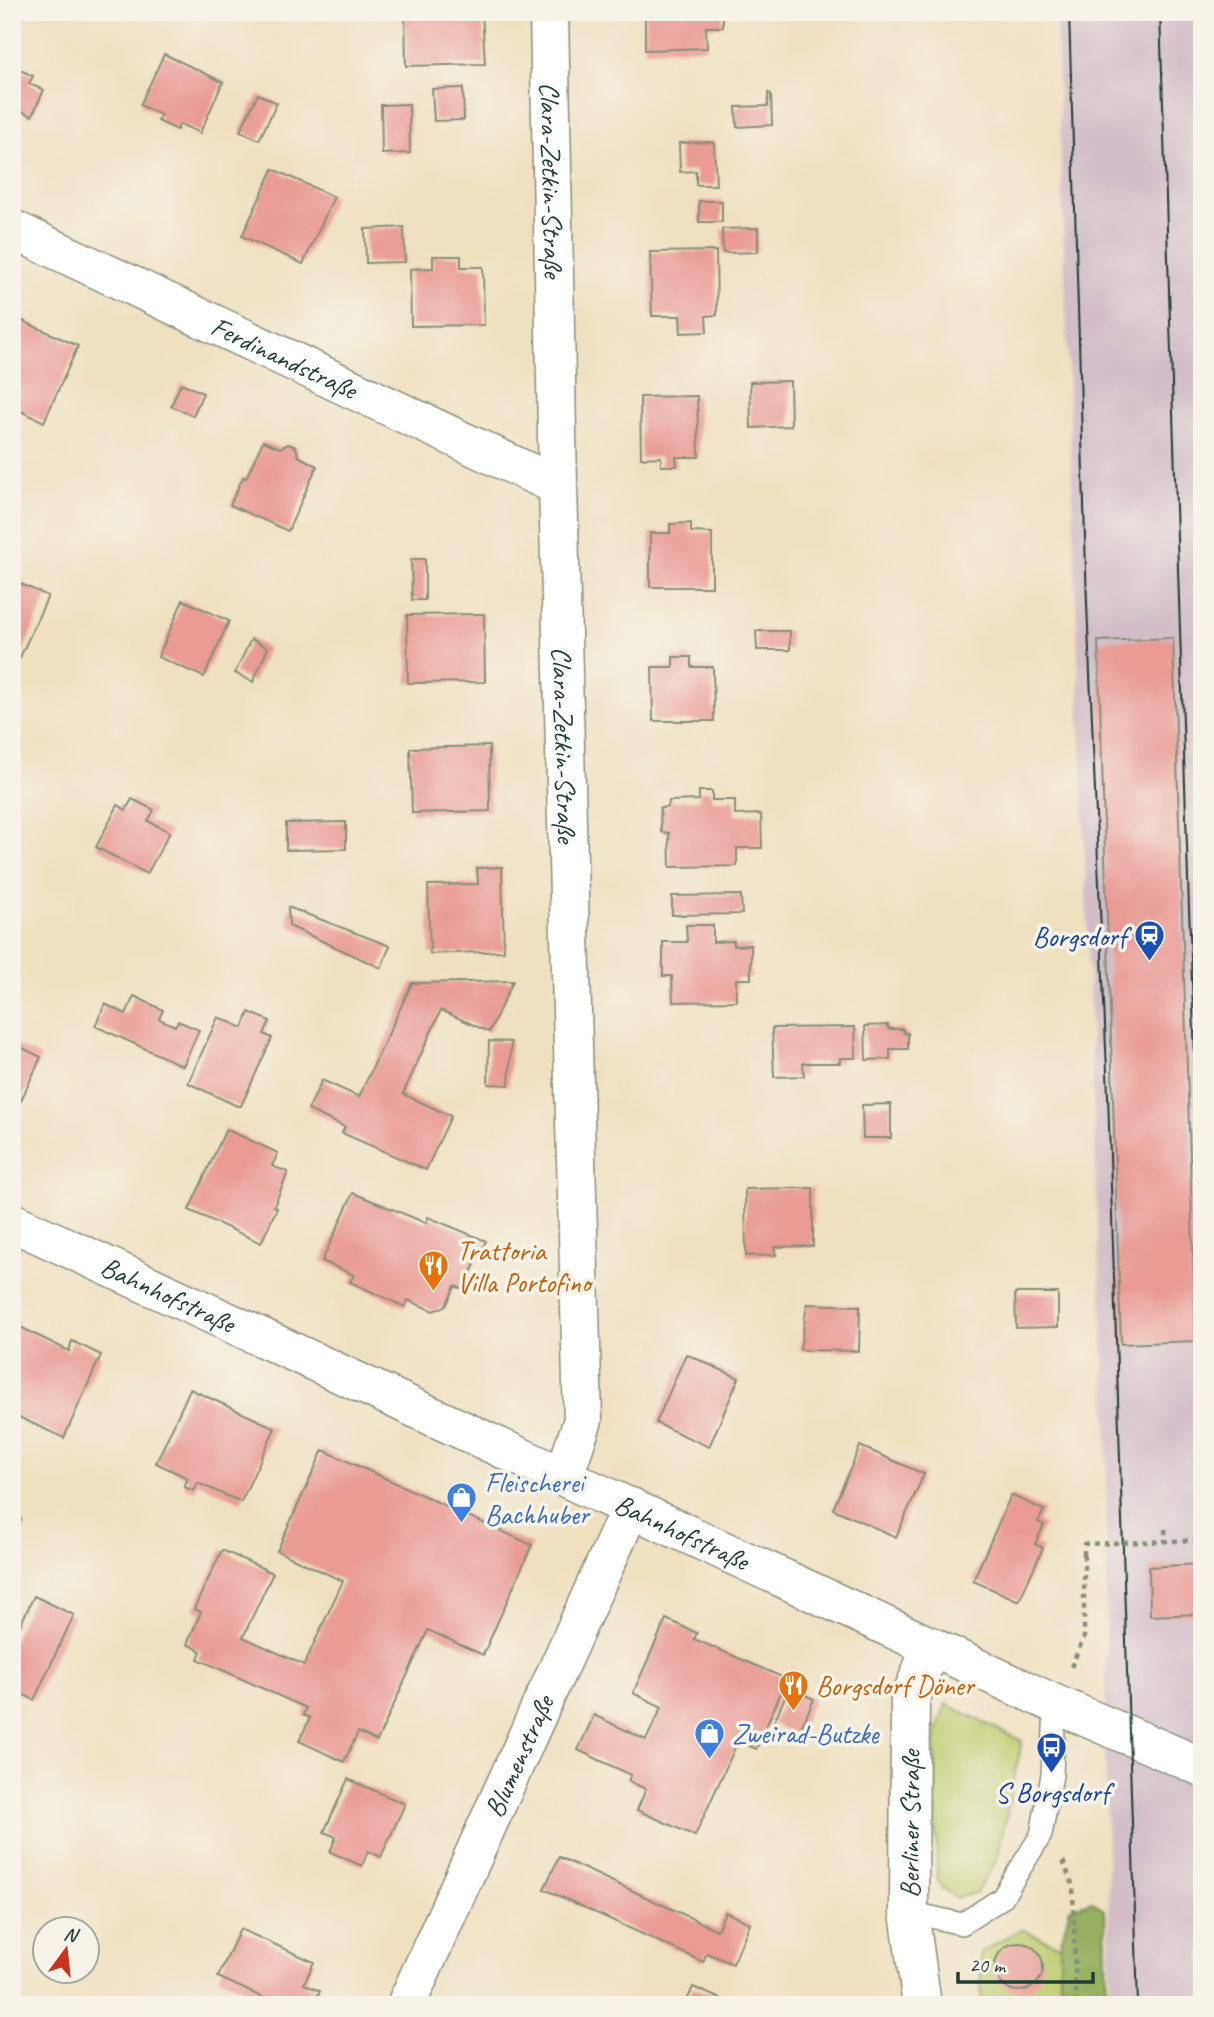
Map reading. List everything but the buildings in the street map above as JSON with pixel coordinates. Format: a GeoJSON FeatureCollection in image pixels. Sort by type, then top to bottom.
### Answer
{"type":"FeatureCollection","features":[{"type":"Feature","properties":{"kind":"street","name":"Clara-Zetkin-Straße"},"geometry":{"type":"LineString","coordinates":[[549,12],[558,486],[583,1420],[564,1476]]}},
{"type":"Feature","properties":{"kind":"street","name":"Ferdinandstraße"},"geometry":{"type":"LineString","coordinates":[[12,229],[558,486]]}},
{"type":"Feature","properties":{"kind":"street","name":"Bahnhofstraße"},"geometry":{"type":"LineString","coordinates":[[12,1222],[1055,1704],[1202,1767]]}},
{"type":"Feature","properties":{"kind":"street","name":"Blumenstraße"},"geometry":{"type":"LineString","coordinates":[[406,2005],[631,1507]]}},
{"type":"Feature","properties":{"kind":"street","name":"Berliner Straße"},"geometry":{"type":"LineString","coordinates":[[922,2005],[909,1912],[910,1700],[932,1646]]}},
{"type":"Feature","properties":{"kind":"lane"},"geometry":{"type":"LineString","coordinates":[[909,1912],[962,1924],[1002,1898],[1041,1835],[1053,1764],[1055,1704]]}},
{"type":"Feature","properties":{"kind":"path"},"geometry":{"type":"LineString","coordinates":[[1165,1529],[1166,1541]]}},
{"type":"Feature","properties":{"kind":"path"},"geometry":{"type":"LineString","coordinates":[[1084,1637],[1084,1544],[1202,1540]]}},
{"type":"Feature","properties":{"kind":"path"},"geometry":{"type":"LineString","coordinates":[[1041,1835],[1064,1862],[1073,1886],[1076,2005]]}},
{"type":"Feature","properties":{"kind":"shaded area"},"geometry":{"type":"Polygon","coordinates":[[[1056,12],[1202,12],[1202,2005],[1111,2005],[1105,1767],[1107,1424],[1098,1242],[1056,12]]]}},
{"type":"Feature","properties":{"kind":"green space"},"geometry":{"type":"Polygon","coordinates":[[[946,1704],[1022,1741],[997,1860],[976,1893],[957,1898],[943,1889],[937,1879],[935,1737],[946,1704]]]}},
{"type":"Feature","properties":{"kind":"green space"},"geometry":{"type":"Polygon","coordinates":[[[1092,1901],[1105,1911],[1107,2005],[1060,2005],[1060,1946],[1070,1908],[1092,1901]]]}},
{"type":"Feature","properties":{"kind":"green space"},"geometry":{"type":"Polygon","coordinates":[[[1021,1929],[1060,1946],[1060,2005],[982,2005],[980,1953],[1021,1929]]]}},
{"type":"Feature","properties":{"kind":"tram line"},"geometry":{"type":"LineString","coordinates":[[1069,12],[1087,604],[1108,1095],[1138,2005]]}},
{"type":"Feature","properties":{"kind":"tram line"},"geometry":{"type":"LineString","coordinates":[[1160,12],[1202,1228]]}},
{"type":"Feature","properties":{"kind":"place","name":"Borgsdorf"},"geometry":{"type":"Point","coordinates":[1149,963]}},
{"type":"Feature","properties":{"kind":"place","name":"Trattoria Villa Portofino"},"geometry":{"type":"Point","coordinates":[434,1293]}},
{"type":"Feature","properties":{"kind":"place","name":"Fleischerei Bachhuber"},"geometry":{"type":"Point","coordinates":[462,1525]}},
{"type":"Feature","properties":{"kind":"place","name":"Borgsdorf Döner"},"geometry":{"type":"Point","coordinates":[793,1712]}},
{"type":"Feature","properties":{"kind":"place","name":"Zweirad-Butzke"},"geometry":{"type":"Point","coordinates":[709,1760]}},
{"type":"Feature","properties":{"kind":"place","name":"S Borgsdorf"},"geometry":{"type":"Point","coordinates":[1052,1775]}}]}
